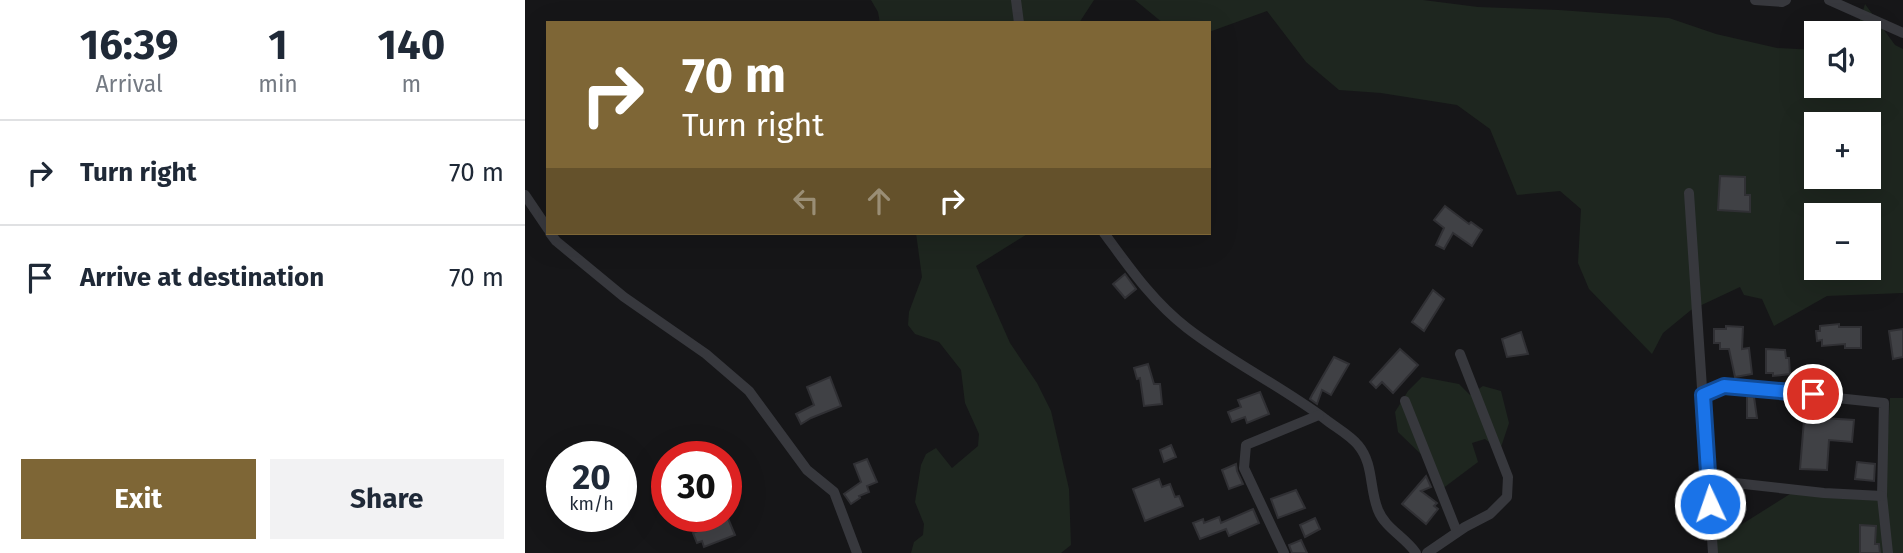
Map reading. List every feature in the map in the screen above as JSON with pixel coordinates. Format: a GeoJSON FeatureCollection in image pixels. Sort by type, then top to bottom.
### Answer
{"type":"FeatureCollection","features":[{"type":"Feature","properties":{"kind":"street"},"geometry":{"type":"LineString","coordinates":[[1016,0],[1019,21]]}},
{"type":"Feature","properties":{"kind":"street"},"geometry":{"type":"LineString","coordinates":[[1755,0],[1786,0]]}},
{"type":"Feature","properties":{"kind":"street"},"geometry":{"type":"LineString","coordinates":[[1829,0],[1903,33]]}},
{"type":"Feature","properties":{"kind":"street"},"geometry":{"type":"LineString","coordinates":[[1689,193],[1713,553]]}},
{"type":"Feature","properties":{"kind":"street"},"geometry":{"type":"LineString","coordinates":[[525,195],[546,226]]}},
{"type":"Feature","properties":{"kind":"street"},"geometry":{"type":"LineString","coordinates":[[552,235],[624,297],[706,354],[749,391],[807,470],[834,492],[857,553]]}},
{"type":"Feature","properties":{"kind":"street"},"geometry":{"type":"LineString","coordinates":[[1106,235],[1158,303],[1179,321],[1358,444],[1369,462],[1371,489],[1378,512],[1389,527],[1399,533],[1416,553]]}},
{"type":"Feature","properties":{"kind":"street"},"geometry":{"type":"LineString","coordinates":[[1427,553],[1490,514],[1507,497],[1508,477],[1460,354]]}},
{"type":"Feature","properties":{"kind":"street"},"geometry":{"type":"LineString","coordinates":[[1703,395],[1724,386],[1884,403],[1882,496],[1888,553]]}},
{"type":"Feature","properties":{"kind":"street"},"geometry":{"type":"LineString","coordinates":[[1405,401],[1457,532]]}},
{"type":"Feature","properties":{"kind":"street"},"geometry":{"type":"LineString","coordinates":[[1284,553],[1244,468],[1245,445],[1318,415]]}},
{"type":"Feature","properties":{"kind":"street"},"geometry":{"type":"LineString","coordinates":[[1708,480],[1824,493],[1882,496]]}},
{"type":"Feature","properties":{"kind":"shaded area"},"geometry":{"type":"Polygon","coordinates":[[[871,0],[1094,0],[1080,21],[880,21],[871,0]]]}},
{"type":"Feature","properties":{"kind":"shaded area"},"geometry":{"type":"Polygon","coordinates":[[[1135,0],[1423,0],[1478,7],[1669,18],[1716,34],[1777,48],[1804,49],[1804,98],[1881,98],[1881,26],[1895,45],[1903,49],[1903,293],[1827,296],[1774,326],[1762,299],[1744,295],[1740,287],[1691,310],[1663,333],[1652,354],[1589,289],[1578,263],[1581,209],[1560,191],[1517,195],[1490,129],[1457,105],[1381,93],[1339,90],[1306,62],[1267,11],[1211,31],[1211,21],[1161,21],[1135,0]]]}},
{"type":"Feature","properties":{"kind":"shaded area"},"geometry":{"type":"Polygon","coordinates":[[[1865,4],[1877,21],[1860,21],[1865,4]]]}},
{"type":"Feature","properties":{"kind":"shaded area"},"geometry":{"type":"Polygon","coordinates":[[[916,235],[1026,235],[976,266],[1010,343],[1037,383],[1051,411],[1069,489],[1071,545],[1061,553],[911,553],[914,542],[923,535],[924,524],[915,502],[921,465],[926,454],[936,448],[952,468],[978,446],[979,434],[965,403],[961,370],[939,342],[915,334],[908,325],[909,312],[922,277],[916,235]]]}},
{"type":"Feature","properties":{"kind":"shaded area"},"geometry":{"type":"Polygon","coordinates":[[[1422,377],[1459,384],[1470,395],[1483,386],[1501,391],[1509,423],[1500,450],[1485,439],[1472,443],[1478,462],[1442,489],[1425,458],[1398,432],[1395,412],[1408,391],[1422,377]]]}},
{"type":"Feature","properties":{"kind":"shaded area"},"geometry":{"type":"Polygon","coordinates":[[[1890,398],[1903,398],[1903,553],[1712,553],[1712,543],[1790,494],[1881,496],[1890,398]]]}},
{"type":"Feature","properties":{"kind":"building"},"geometry":{"type":"Polygon","coordinates":[[[1720,176],[1745,177],[1745,195],[1750,195],[1750,212],[1718,210],[1720,176]]]}},
{"type":"Feature","properties":{"kind":"building"},"geometry":{"type":"Polygon","coordinates":[[[1445,206],[1482,230],[1472,246],[1453,233],[1444,249],[1436,245],[1444,228],[1434,220],[1445,206]]]}},
{"type":"Feature","properties":{"kind":"building"},"geometry":{"type":"Polygon","coordinates":[[[1125,274],[1136,289],[1125,298],[1113,284],[1125,274]]]}},
{"type":"Feature","properties":{"kind":"building"},"geometry":{"type":"Polygon","coordinates":[[[1433,290],[1444,299],[1424,331],[1412,322],[1433,290]]]}},
{"type":"Feature","properties":{"kind":"building"},"geometry":{"type":"Polygon","coordinates":[[[1839,324],[1839,327],[1861,327],[1861,348],[1845,348],[1845,344],[1822,346],[1822,340],[1817,341],[1816,331],[1820,331],[1820,326],[1839,324]]]}},
{"type":"Feature","properties":{"kind":"building"},"geometry":{"type":"Polygon","coordinates":[[[1726,326],[1743,327],[1742,349],[1749,348],[1752,374],[1735,377],[1729,349],[1720,349],[1720,343],[1714,343],[1714,329],[1726,329],[1726,326]]]}},
{"type":"Feature","properties":{"kind":"building"},"geometry":{"type":"Polygon","coordinates":[[[1903,329],[1903,357],[1893,359],[1889,331],[1903,329]]]}},
{"type":"Feature","properties":{"kind":"building"},"geometry":{"type":"Polygon","coordinates":[[[1521,332],[1528,354],[1507,357],[1502,339],[1521,332]]]}},
{"type":"Feature","properties":{"kind":"building"},"geometry":{"type":"Polygon","coordinates":[[[1400,349],[1418,365],[1393,393],[1382,382],[1376,388],[1370,382],[1400,349]]]}},
{"type":"Feature","properties":{"kind":"building"},"geometry":{"type":"Polygon","coordinates":[[[1766,349],[1785,350],[1786,358],[1789,358],[1790,374],[1773,376],[1773,373],[1766,373],[1766,349]]]}},
{"type":"Feature","properties":{"kind":"building"},"geometry":{"type":"Polygon","coordinates":[[[1334,357],[1349,364],[1331,395],[1322,390],[1317,404],[1310,399],[1334,357]]]}},
{"type":"Feature","properties":{"kind":"building"},"geometry":{"type":"Polygon","coordinates":[[[1148,364],[1154,384],[1160,384],[1162,404],[1144,406],[1140,378],[1137,379],[1134,368],[1148,364]]]}},
{"type":"Feature","properties":{"kind":"building"},"geometry":{"type":"Polygon","coordinates":[[[830,377],[841,406],[801,424],[796,414],[814,405],[807,387],[830,377]]]}},
{"type":"Feature","properties":{"kind":"building"},"geometry":{"type":"Polygon","coordinates":[[[1260,392],[1269,414],[1247,423],[1245,417],[1232,422],[1228,412],[1241,407],[1238,400],[1260,392]]]}},
{"type":"Feature","properties":{"kind":"building"},"geometry":{"type":"Polygon","coordinates":[[[1747,396],[1754,397],[1757,418],[1747,418],[1747,396]]]}},
{"type":"Feature","properties":{"kind":"building"},"geometry":{"type":"Polygon","coordinates":[[[1799,402],[1823,404],[1823,418],[1854,420],[1852,442],[1829,440],[1827,470],[1800,469],[1804,420],[1799,420],[1799,402]]]}},
{"type":"Feature","properties":{"kind":"building"},"geometry":{"type":"Polygon","coordinates":[[[1171,445],[1176,457],[1164,462],[1160,450],[1171,445]]]}},
{"type":"Feature","properties":{"kind":"building"},"geometry":{"type":"Polygon","coordinates":[[[867,459],[877,482],[867,486],[869,492],[859,496],[860,498],[851,504],[844,494],[861,482],[854,464],[867,459]]]}},
{"type":"Feature","properties":{"kind":"building"},"geometry":{"type":"Polygon","coordinates":[[[1857,462],[1875,464],[1874,481],[1855,479],[1857,462]]]}},
{"type":"Feature","properties":{"kind":"building"},"geometry":{"type":"Polygon","coordinates":[[[1236,464],[1243,484],[1229,489],[1222,470],[1236,464]]]}},
{"type":"Feature","properties":{"kind":"building"},"geometry":{"type":"Polygon","coordinates":[[[1426,476],[1431,487],[1421,491],[1437,503],[1434,506],[1438,509],[1426,524],[1402,504],[1426,476]]]}},
{"type":"Feature","properties":{"kind":"building"},"geometry":{"type":"Polygon","coordinates":[[[1159,479],[1162,487],[1170,484],[1175,497],[1179,496],[1183,506],[1145,521],[1133,489],[1159,479]]]}},
{"type":"Feature","properties":{"kind":"building"},"geometry":{"type":"Polygon","coordinates":[[[1296,490],[1305,508],[1278,518],[1271,499],[1296,490]]]}},
{"type":"Feature","properties":{"kind":"building"},"geometry":{"type":"Polygon","coordinates":[[[1253,509],[1259,523],[1229,536],[1226,529],[1200,539],[1193,523],[1203,519],[1204,523],[1219,517],[1221,523],[1253,509]]]}},
{"type":"Feature","properties":{"kind":"building"},"geometry":{"type":"Polygon","coordinates":[[[1315,518],[1320,529],[1305,537],[1300,525],[1315,518]]]}},
{"type":"Feature","properties":{"kind":"building"},"geometry":{"type":"Polygon","coordinates":[[[1860,525],[1876,526],[1875,544],[1879,544],[1880,553],[1860,553],[1860,525]]]}},
{"type":"Feature","properties":{"kind":"building"},"geometry":{"type":"Polygon","coordinates":[[[734,532],[735,535],[704,547],[702,541],[697,543],[693,533],[734,532]]]}},
{"type":"Feature","properties":{"kind":"building"},"geometry":{"type":"Polygon","coordinates":[[[1301,540],[1307,553],[1292,553],[1289,545],[1301,540]]]}},
{"type":"Feature","properties":{"kind":"route"},"geometry":{"type":"LineString","coordinates":[[1710,504],[1703,395],[1724,386],[1813,394]]}}]}
